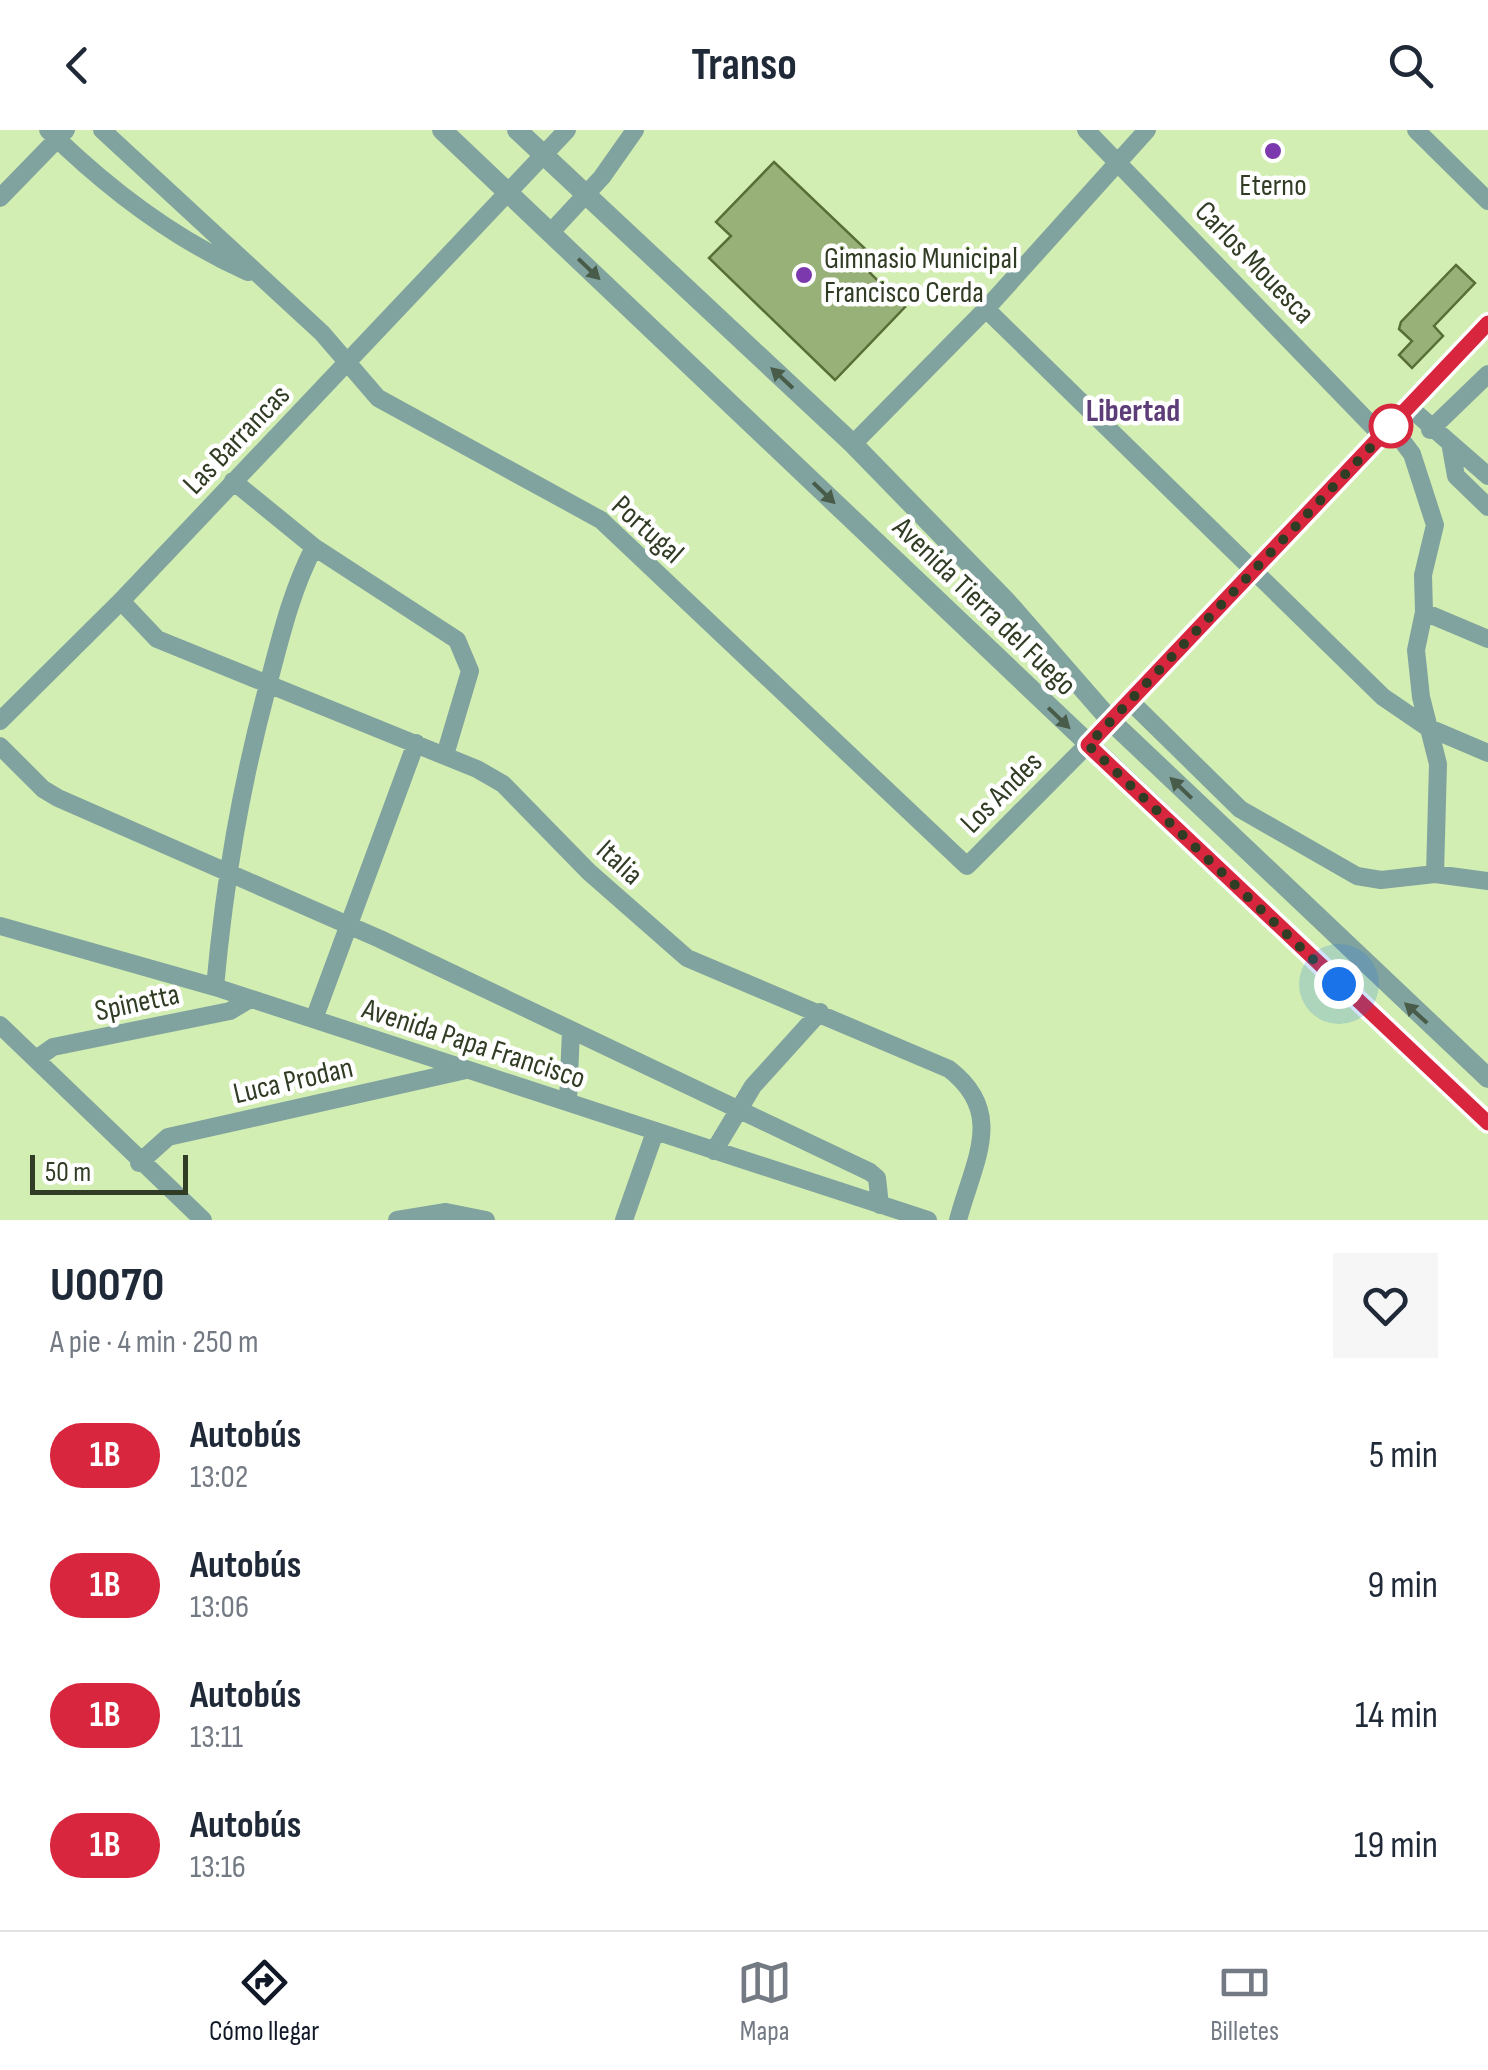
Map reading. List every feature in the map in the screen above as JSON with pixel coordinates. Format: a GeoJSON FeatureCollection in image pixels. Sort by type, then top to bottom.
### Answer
{"type":"FeatureCollection","features":[{"type":"Feature","properties":{"kind":"street","name":"Portugal"},"geometry":{"type":"LineString","coordinates":[[102,130],[322,333],[378,398],[601,520],[966,866]]}},
{"type":"Feature","properties":{"kind":"street","name":"Avenida Tierra del Fuego"},"geometry":{"type":"LineString","coordinates":[[442,130],[1488,1123]]}},
{"type":"Feature","properties":{"kind":"street","name":"Avenida Tierra del Fuego"},"geometry":{"type":"LineString","coordinates":[[517,130],[854,444],[1019,615],[1112,721],[1488,1078]]}},
{"type":"Feature","properties":{"kind":"street","name":"Las Barrancas"},"geometry":{"type":"LineString","coordinates":[[0,721],[120,601],[567,130]]}},
{"type":"Feature","properties":{"kind":"street"},"geometry":{"type":"LineString","coordinates":[[551,232],[635,130]]}},
{"type":"Feature","properties":{"kind":"street","name":"Carlos Mouesca"},"geometry":{"type":"LineString","coordinates":[[1086,130],[1412,454],[1435,525],[1423,576],[1424,612],[1416,650],[1427,727],[1438,764],[1435,874]]}},
{"type":"Feature","properties":{"kind":"street"},"geometry":{"type":"LineString","coordinates":[[854,444],[986,309],[1147,130]]}},
{"type":"Feature","properties":{"kind":"street"},"geometry":{"type":"LineString","coordinates":[[1416,130],[1488,201]]}},
{"type":"Feature","properties":{"kind":"street","name":"Portugal"},"geometry":{"type":"LineString","coordinates":[[57,133],[94,172],[203,252],[263,278]]}},
{"type":"Feature","properties":{"kind":"street"},"geometry":{"type":"LineString","coordinates":[[0,198],[57,133]]}},
{"type":"Feature","properties":{"kind":"street"},"geometry":{"type":"LineString","coordinates":[[986,309],[1256,568],[1383,696],[1427,727],[1488,753]]}},
{"type":"Feature","properties":{"kind":"street","name":"Los Andes"},"geometry":{"type":"LineString","coordinates":[[966,866],[1112,721],[1488,323]]}},
{"type":"Feature","properties":{"kind":"street"},"geometry":{"type":"LineString","coordinates":[[1430,430],[1488,374]]}},
{"type":"Feature","properties":{"kind":"street"},"geometry":{"type":"LineString","coordinates":[[1409,408],[1488,476]]}},
{"type":"Feature","properties":{"kind":"street"},"geometry":{"type":"LineString","coordinates":[[1451,448],[1456,476],[1488,507]]}},
{"type":"Feature","properties":{"kind":"street"},"geometry":{"type":"LineString","coordinates":[[233,481],[314,547],[457,640],[466,654],[470,672],[445,756]]}},
{"type":"Feature","properties":{"kind":"street"},"geometry":{"type":"LineString","coordinates":[[216,988],[226,870],[243,773],[286,608],[314,547]]}},
{"type":"Feature","properties":{"kind":"street","name":"Italia"},"geometry":{"type":"LineString","coordinates":[[120,601],[157,639],[445,756],[502,784],[589,872],[686,958],[950,1069],[972,1087],[982,1106],[982,1129],[958,1220]]}},
{"type":"Feature","properties":{"kind":"street"},"geometry":{"type":"LineString","coordinates":[[1424,612],[1488,639]]}},
{"type":"Feature","properties":{"kind":"street"},"geometry":{"type":"LineString","coordinates":[[1130,702],[1166,742],[1259,823],[1357,876],[1381,880],[1435,874],[1488,881]]}},
{"type":"Feature","properties":{"kind":"street"},"geometry":{"type":"LineString","coordinates":[[314,1019],[416,744]]}},
{"type":"Feature","properties":{"kind":"street"},"geometry":{"type":"LineString","coordinates":[[0,746],[42,789],[58,798],[349,925],[870,1172],[877,1178],[880,1205]]}},
{"type":"Feature","properties":{"kind":"street","name":"Avenida Papa Francisco"},"geometry":{"type":"LineString","coordinates":[[0,926],[314,1019],[926,1220]]}},
{"type":"Feature","properties":{"kind":"street","name":"Spinetta"},"geometry":{"type":"LineString","coordinates":[[36,1059],[53,1047],[230,1011],[250,999]]}},
{"type":"Feature","properties":{"kind":"street"},"geometry":{"type":"LineString","coordinates":[[714,1151],[753,1086],[820,1012]]}},
{"type":"Feature","properties":{"kind":"street"},"geometry":{"type":"LineString","coordinates":[[0,1025],[139,1163],[203,1220]]}},
{"type":"Feature","properties":{"kind":"street"},"geometry":{"type":"LineString","coordinates":[[568,1102],[572,1030]]}},
{"type":"Feature","properties":{"kind":"street","name":"Luca Prodan"},"geometry":{"type":"LineString","coordinates":[[139,1163],[168,1137],[468,1069]]}},
{"type":"Feature","properties":{"kind":"street"},"geometry":{"type":"LineString","coordinates":[[624,1220],[655,1132]]}},
{"type":"Feature","properties":{"kind":"street"},"geometry":{"type":"LineString","coordinates":[[396,1220],[426,1212],[486,1220]]}},
{"type":"Feature","properties":{"kind":"building"},"geometry":{"type":"Polygon","coordinates":[[[774,162],[880,263],[870,273],[905,307],[835,380],[709,258],[731,236],[716,222],[774,162]]]}},
{"type":"Feature","properties":{"kind":"building"},"geometry":{"type":"Polygon","coordinates":[[[1456,265],[1475,283],[1434,326],[1443,336],[1412,368],[1399,355],[1412,341],[1399,329],[1401,322],[1456,265]]]}},
{"type":"Feature","properties":{"kind":"bus line","name":"1B"},"geometry":{"type":"LineString","coordinates":[[1488,323],[1088,745],[1488,1123]]}},
{"type":"Feature","properties":{"kind":"place","name":"Eterno"},"geometry":{"type":"Point","coordinates":[1273,151]}},
{"type":"Feature","properties":{"kind":"place","name":"Gimnasio Municipal Francisco Cerda"},"geometry":{"type":"Point","coordinates":[804,275]}},
{"type":"Feature","properties":{"kind":"district","name":"Libertad"},"geometry":{"type":"Point","coordinates":[1133,410]}},
{"type":"Feature","properties":{"kind":"route"},"geometry":{"type":"LineString","coordinates":[[1339,984],[1088,745],[1391,426]]}}]}
